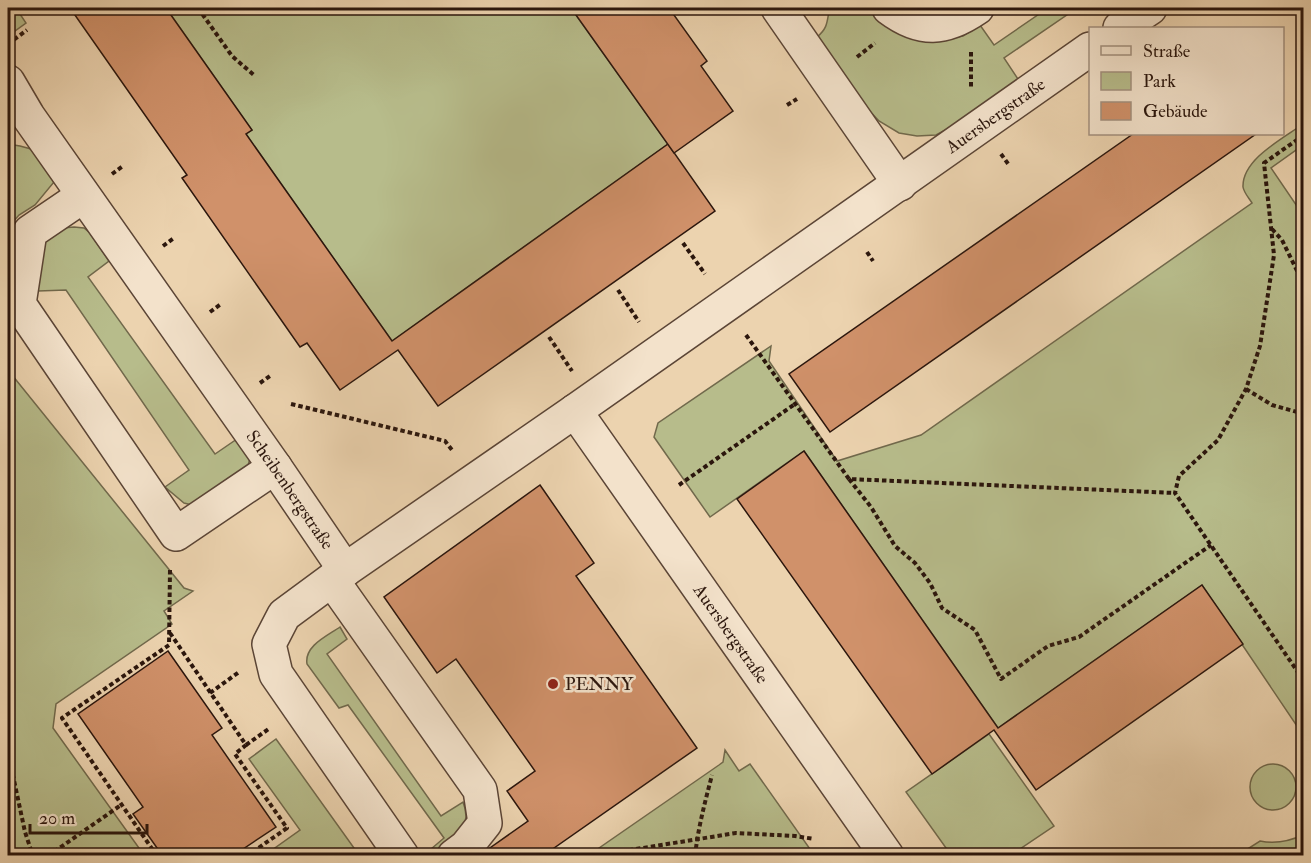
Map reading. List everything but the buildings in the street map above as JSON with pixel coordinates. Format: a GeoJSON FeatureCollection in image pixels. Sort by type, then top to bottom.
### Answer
{"type":"FeatureCollection","features":[{"type":"Feature","properties":{"kind":"street"},"geometry":{"type":"LineString","coordinates":[[778,8],[900,184]]}},
{"type":"Feature","properties":{"kind":"street"},"geometry":{"type":"LineString","coordinates":[[889,8],[901,17],[919,24],[936,26],[971,12]]}},
{"type":"Feature","properties":{"kind":"street"},"geometry":{"type":"LineString","coordinates":[[1122,27],[1150,8]]}},
{"type":"Feature","properties":{"kind":"street","name":"Auersbergstraße"},"geometry":{"type":"LineString","coordinates":[[338,575],[1089,50]]}},
{"type":"Feature","properties":{"kind":"street","name":"Scheibenbergstraße"},"geometry":{"type":"LineString","coordinates":[[8,82],[18,117],[83,196],[275,467],[338,575],[480,790],[485,823],[466,847],[454,855]]}},
{"type":"Feature","properties":{"kind":"street"},"geometry":{"type":"LineString","coordinates":[[83,196],[30,232],[19,304],[176,534],[275,467]]}},
{"type":"Feature","properties":{"kind":"street","name":"Auersbergstraße"},"geometry":{"type":"LineString","coordinates":[[574,411],[887,855]]}},
{"type":"Feature","properties":{"kind":"street"},"geometry":{"type":"LineString","coordinates":[[338,575],[284,615],[269,644],[276,674],[402,855]]}},
{"type":"Feature","properties":{"kind":"path"},"geometry":{"type":"LineString","coordinates":[[198,8],[232,56],[255,76]]}},
{"type":"Feature","properties":{"kind":"path"},"geometry":{"type":"LineString","coordinates":[[971,12],[971,111],[982,125]]}},
{"type":"Feature","properties":{"kind":"path"},"geometry":{"type":"LineString","coordinates":[[8,44],[27,30]]}},
{"type":"Feature","properties":{"kind":"path"},"geometry":{"type":"LineString","coordinates":[[1304,135],[1264,163],[1274,255],[1260,346],[1246,389],[1218,440],[1179,476],[1175,493],[1304,681]]}},
{"type":"Feature","properties":{"kind":"path"},"geometry":{"type":"LineString","coordinates":[[1271,228],[1282,240],[1304,285]]}},
{"type":"Feature","properties":{"kind":"path"},"geometry":{"type":"LineString","coordinates":[[726,305],[871,507],[895,546],[915,563],[930,583],[942,608],[975,630],[1001,678],[1048,646],[1079,637],[1211,545]]}},
{"type":"Feature","properties":{"kind":"path"},"geometry":{"type":"LineString","coordinates":[[1246,389],[1272,405],[1304,414]]}},
{"type":"Feature","properties":{"kind":"path"},"geometry":{"type":"LineString","coordinates":[[291,404],[445,441],[472,482]]}},
{"type":"Feature","properties":{"kind":"path"},"geometry":{"type":"LineString","coordinates":[[679,485],[795,404]]}},
{"type":"Feature","properties":{"kind":"path"},"geometry":{"type":"LineString","coordinates":[[849,479],[1175,493]]}},
{"type":"Feature","properties":{"kind":"path"},"geometry":{"type":"LineString","coordinates":[[157,855],[62,718],[169,645],[170,554],[176,534]]}},
{"type":"Feature","properties":{"kind":"path"},"geometry":{"type":"LineString","coordinates":[[169,633],[246,745]]}},
{"type":"Feature","properties":{"kind":"path"},"geometry":{"type":"LineString","coordinates":[[210,693],[242,670]]}},
{"type":"Feature","properties":{"kind":"path"},"geometry":{"type":"LineString","coordinates":[[247,855],[286,828],[235,754],[275,725]]}},
{"type":"Feature","properties":{"kind":"path"},"geometry":{"type":"LineString","coordinates":[[8,752],[25,832],[33,855]]}},
{"type":"Feature","properties":{"kind":"path"},"geometry":{"type":"LineString","coordinates":[[695,855],[704,804],[712,776]]}},
{"type":"Feature","properties":{"kind":"path"},"geometry":{"type":"LineString","coordinates":[[48,855],[121,805]]}},
{"type":"Feature","properties":{"kind":"path"},"geometry":{"type":"LineString","coordinates":[[599,855],[736,833],[814,839]]}},
{"type":"Feature","properties":{"kind":"path"},"geometry":{"type":"LineString","coordinates":[[1294,855],[1304,844]]}},
{"type":"Feature","properties":{"kind":"green space"},"geometry":{"type":"Polygon","coordinates":[[[8,8],[16,8],[26,23],[8,36],[8,8]]]}},
{"type":"Feature","properties":{"kind":"green space"},"geometry":{"type":"Polygon","coordinates":[[[166,8],[571,8],[668,144],[392,341],[246,134],[252,130],[166,8]]]}},
{"type":"Feature","properties":{"kind":"green space"},"geometry":{"type":"Polygon","coordinates":[[[826,8],[870,8],[880,18],[947,39],[963,36],[980,25],[994,45],[1048,8],[1077,8],[1004,58],[1018,79],[955,125],[936,135],[917,136],[899,133],[879,121],[864,105],[817,37],[826,26],[829,11],[826,8]]]}},
{"type":"Feature","properties":{"kind":"green space"},"geometry":{"type":"Polygon","coordinates":[[[1303,124],[1303,145],[1271,168],[1303,215],[1303,735],[1202,585],[998,728],[804,451],[710,517],[654,437],[658,423],[771,346],[769,361],[837,461],[921,435],[1252,203],[1243,187],[1249,167],[1266,150],[1303,124]]]}},
{"type":"Feature","properties":{"kind":"green space"},"geometry":{"type":"Polygon","coordinates":[[[8,144],[31,149],[55,176],[54,182],[35,205],[19,215],[12,223],[8,238],[8,144]]]}},
{"type":"Feature","properties":{"kind":"green space"},"geometry":{"type":"Polygon","coordinates":[[[62,228],[84,228],[90,233],[109,261],[88,277],[215,454],[237,439],[250,458],[248,466],[192,505],[184,503],[165,487],[189,470],[66,290],[38,291],[33,288],[34,250],[62,228]]]}},
{"type":"Feature","properties":{"kind":"green space"},"geometry":{"type":"Polygon","coordinates":[[[8,370],[184,588],[193,591],[164,611],[172,624],[56,704],[53,728],[144,855],[8,855],[8,370]]]}},
{"type":"Feature","properties":{"kind":"green space"},"geometry":{"type":"Polygon","coordinates":[[[340,627],[347,639],[327,654],[441,816],[463,802],[466,816],[464,828],[452,842],[436,853],[424,855],[444,838],[348,705],[339,708],[307,664],[309,652],[313,647],[340,627]]]}},
{"type":"Feature","properties":{"kind":"green space"},"geometry":{"type":"Polygon","coordinates":[[[989,734],[1054,826],[1011,855],[951,855],[906,792],[989,734]]]}},
{"type":"Feature","properties":{"kind":"green space"},"geometry":{"type":"Polygon","coordinates":[[[276,739],[359,855],[265,855],[300,830],[249,759],[276,739]]]}},
{"type":"Feature","properties":{"kind":"green space"},"geometry":{"type":"Polygon","coordinates":[[[725,750],[739,771],[750,764],[810,849],[800,856],[589,855],[723,762],[725,750]]]}},
{"type":"Feature","properties":{"kind":"green space"},"geometry":{"type":"Polygon","coordinates":[[[1273,764],[1289,771],[1296,787],[1289,803],[1273,810],[1257,803],[1250,787],[1257,771],[1273,764]]]}},
{"type":"Feature","properties":{"kind":"green space"},"geometry":{"type":"Polygon","coordinates":[[[1303,835],[1303,855],[1238,855],[1260,841],[1282,841],[1303,835]]]}},
{"type":"Feature","properties":{"kind":"place","name":"PENNY"},"geometry":{"type":"Point","coordinates":[553,684]}}]}
